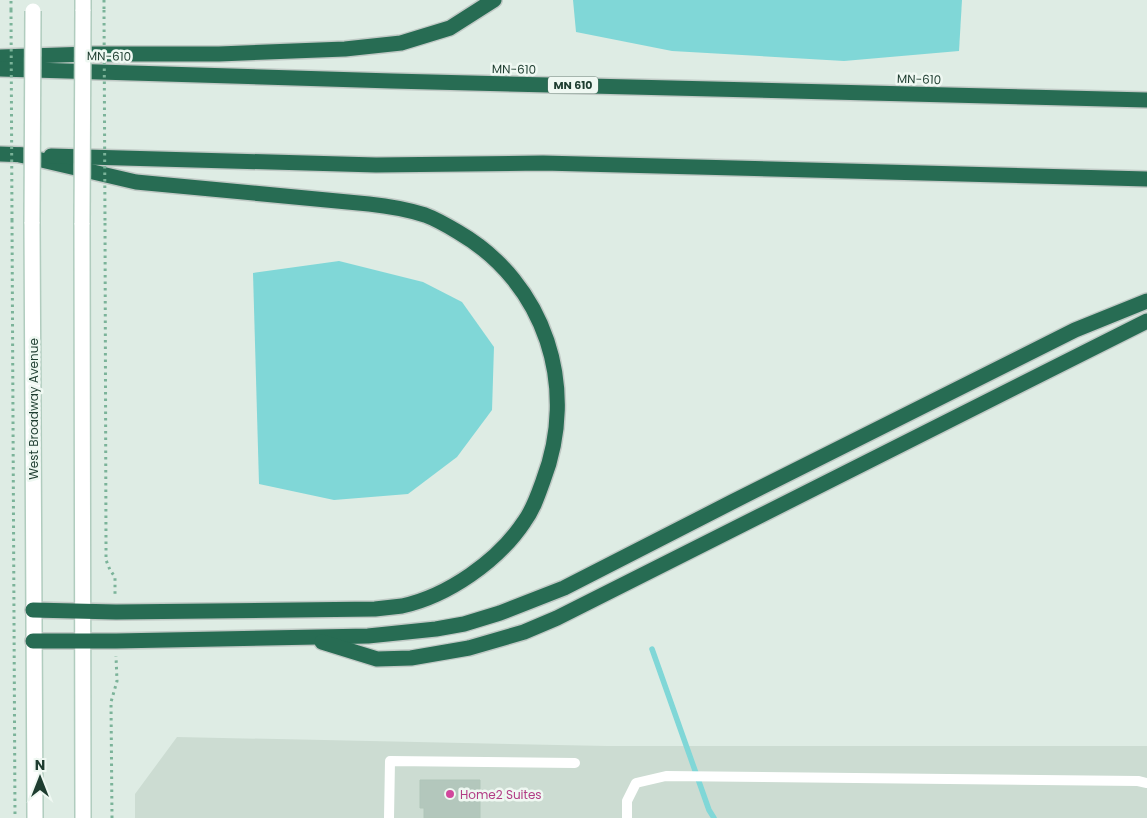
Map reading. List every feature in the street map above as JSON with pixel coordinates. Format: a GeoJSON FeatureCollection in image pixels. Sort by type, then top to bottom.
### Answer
{"type":"FeatureCollection","features":[{"type":"Feature","properties":{"kind":"highway"},"geometry":{"type":"LineString","coordinates":[[0,57],[88,54],[219,54],[345,49],[401,43],[450,28],[494,0]]}},
{"type":"Feature","properties":{"kind":"highway","name":"MN-610"},"geometry":{"type":"LineString","coordinates":[[0,69],[1147,100]]}},
{"type":"Feature","properties":{"kind":"highway"},"geometry":{"type":"LineString","coordinates":[[0,154],[376,165],[543,163],[1147,179]]}},
{"type":"Feature","properties":{"kind":"highway"},"geometry":{"type":"LineString","coordinates":[[20,155],[136,182],[369,204],[399,208],[426,215],[471,239],[504,268],[518,284],[534,308],[552,352],[558,394],[557,422],[549,468],[535,504],[524,523],[509,541],[476,572],[451,588],[403,605],[375,609],[116,612],[33,610]]}},
{"type":"Feature","properties":{"kind":"highway"},"geometry":{"type":"LineString","coordinates":[[33,640],[116,641],[368,636],[405,634],[464,624],[564,588],[1075,330],[1147,301]]}},
{"type":"Feature","properties":{"kind":"highway"},"geometry":{"type":"LineString","coordinates":[[309,638],[377,659],[391,659],[419,657],[469,648],[524,632],[557,618],[1147,320]]}},
{"type":"Feature","properties":{"kind":"main road","name":"West Broadway Avenue"},"geometry":{"type":"LineString","coordinates":[[33,5],[33,640],[35,818]]}},
{"type":"Feature","properties":{"kind":"main road"},"geometry":{"type":"LineString","coordinates":[[83,5],[83,818]]}},
{"type":"Feature","properties":{"kind":"lane"},"geometry":{"type":"LineString","coordinates":[[389,818],[390,761],[575,763]]}},
{"type":"Feature","properties":{"kind":"lane"},"geometry":{"type":"LineString","coordinates":[[627,818],[627,801],[636,783],[666,776],[1138,781],[1147,783]]}},
{"type":"Feature","properties":{"kind":"path"},"geometry":{"type":"LineString","coordinates":[[11,0],[15,818]]}},
{"type":"Feature","properties":{"kind":"path"},"geometry":{"type":"LineString","coordinates":[[104,0],[106,560],[115,577],[116,612]]}},
{"type":"Feature","properties":{"kind":"path"},"geometry":{"type":"LineString","coordinates":[[112,818],[111,702],[117,681],[116,641]]}},
{"type":"Feature","properties":{"kind":"shaded area"},"geometry":{"type":"Polygon","coordinates":[[[177,737],[607,746],[1147,746],[1147,818],[135,818],[135,794],[177,737]]]}},
{"type":"Feature","properties":{"kind":"water"},"geometry":{"type":"Polygon","coordinates":[[[573,0],[962,0],[959,51],[844,61],[672,51],[576,32],[573,0]]]}},
{"type":"Feature","properties":{"kind":"water"},"geometry":{"type":"Polygon","coordinates":[[[339,261],[423,282],[462,302],[494,347],[492,410],[457,457],[408,494],[334,500],[259,484],[253,273],[339,261]]]}},
{"type":"Feature","properties":{"kind":"building","name":"Home2 Suites"},"geometry":{"type":"Polygon","coordinates":[[[420,780],[480,780],[480,818],[424,818],[424,808],[420,808],[420,780]]]}},
{"type":"Feature","properties":{"kind":"waterway"},"geometry":{"type":"LineString","coordinates":[[652,649],[709,810],[714,818]]}},
{"type":"Feature","properties":{"kind":"place","name":"Home2 Suites"},"geometry":{"type":"Point","coordinates":[450,794]}}]}
